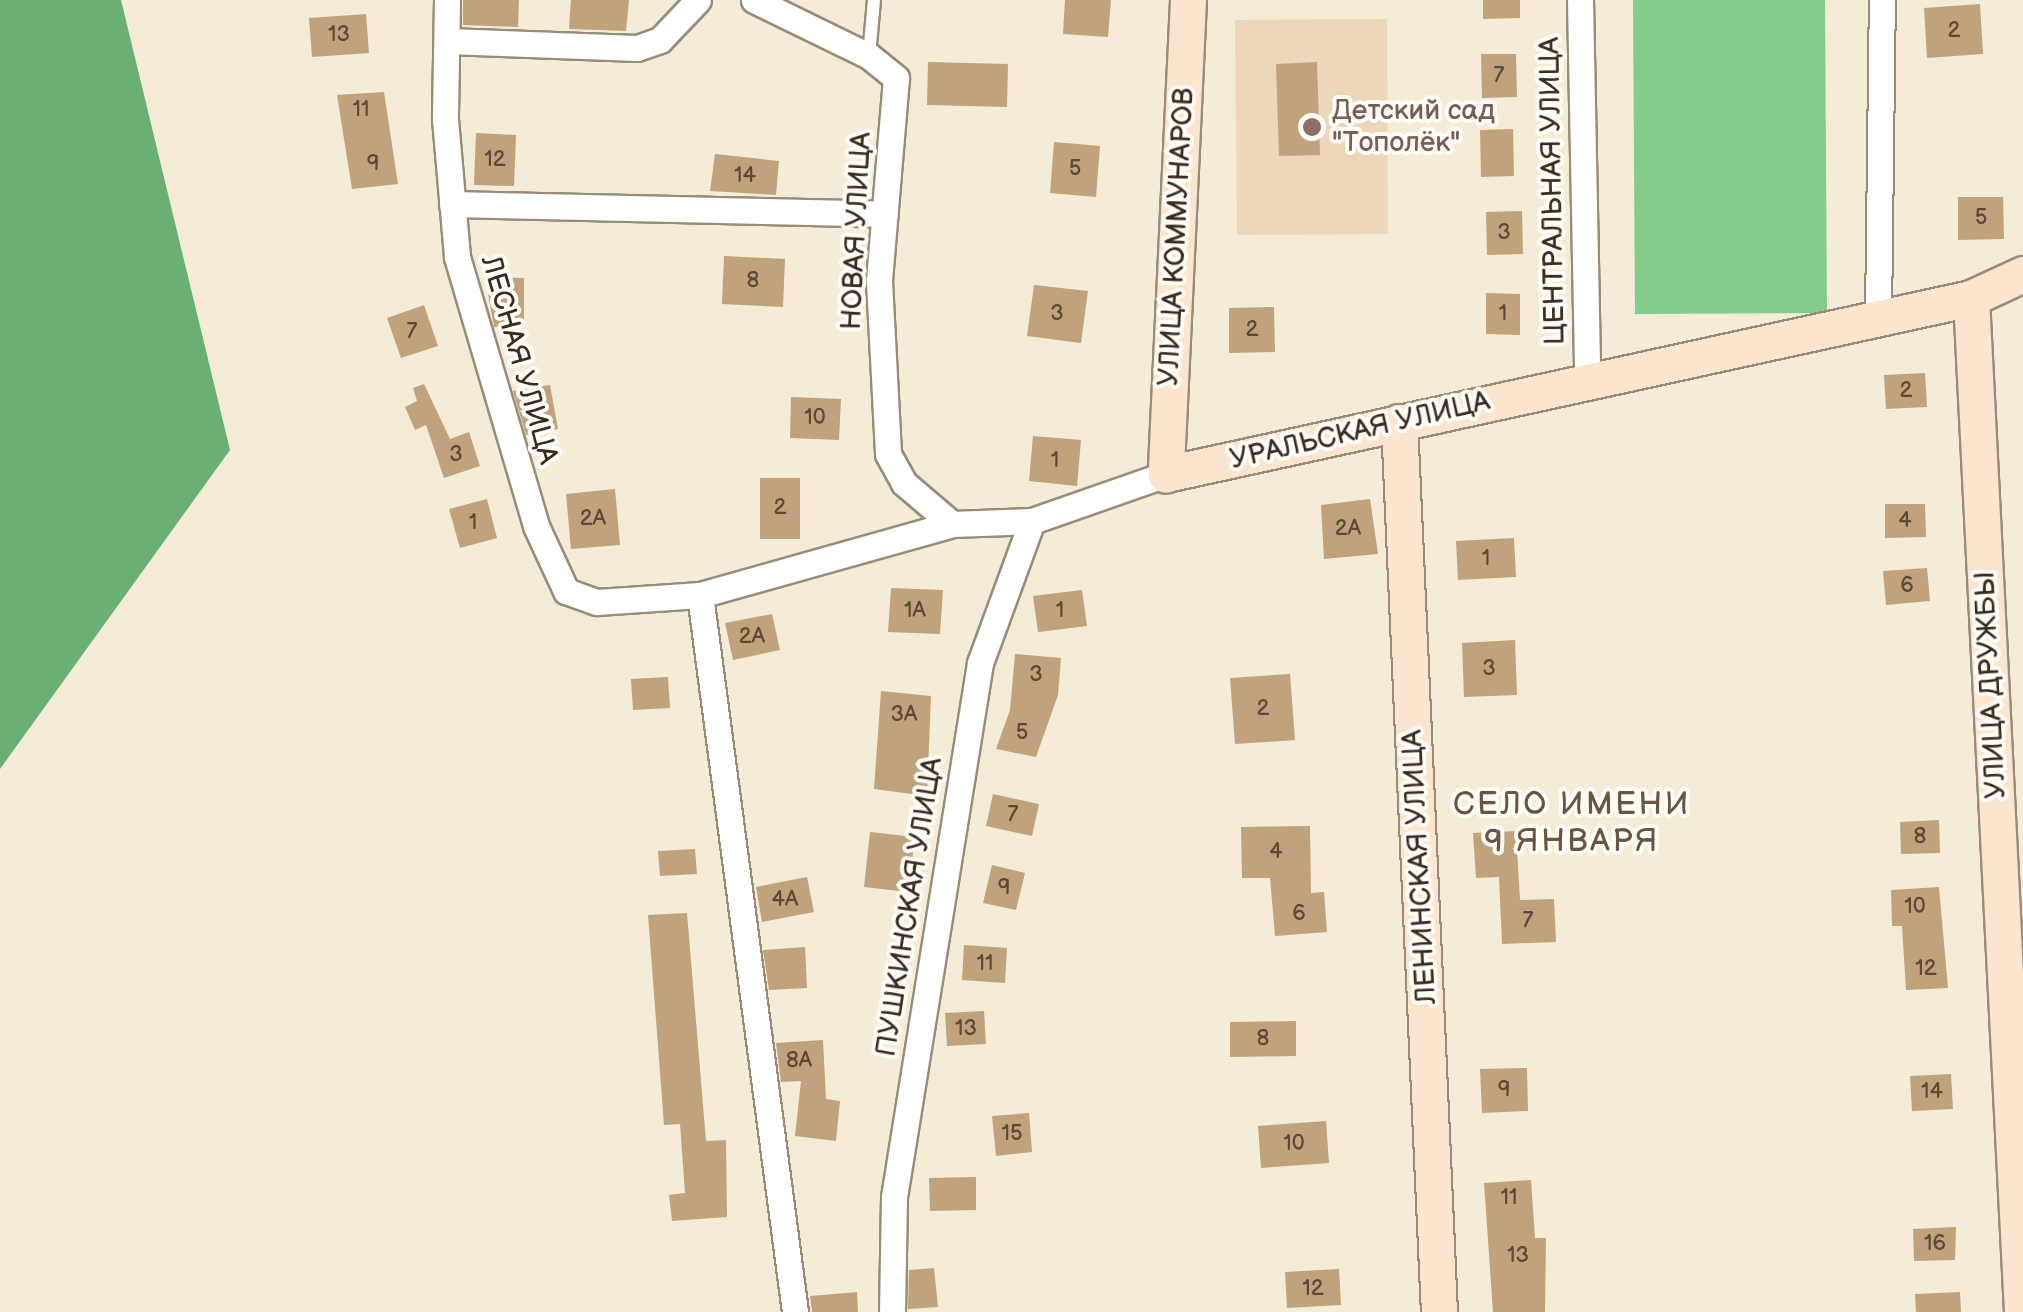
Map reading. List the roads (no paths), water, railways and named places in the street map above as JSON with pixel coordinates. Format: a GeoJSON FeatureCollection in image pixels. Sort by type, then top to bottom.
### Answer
{"type":"FeatureCollection","features":[{"type":"Feature","properties":{"kind":"street","name":"ЛЕСНАЯ УЛИЦА"},"geometry":{"type":"LineString","coordinates":[[446,0],[452,204],[466,295],[554,575],[566,591],[596,602],[700,595]]}},
{"type":"Feature","properties":{"kind":"street"},"geometry":{"type":"LineString","coordinates":[[446,41],[637,48],[660,40],[698,0]]}},
{"type":"Feature","properties":{"kind":"street","name":"НОВАЯ УЛИЦА"},"geometry":{"type":"LineString","coordinates":[[754,0],[869,56],[896,78],[879,281],[888,454],[904,483],[952,524]]}},
{"type":"Feature","properties":{"kind":"street","name":"УЛИЦА КОММУНАРОВ"},"geometry":{"type":"LineString","coordinates":[[1166,474],[1188,0]]}},
{"type":"Feature","properties":{"kind":"street","name":"ЦЕНТРАЛЬНАЯ УЛИЦА"},"geometry":{"type":"LineString","coordinates":[[1580,0],[1587,380]]}},
{"type":"Feature","properties":{"kind":"street"},"geometry":{"type":"LineString","coordinates":[[1878,316],[1882,0]]}},
{"type":"Feature","properties":{"kind":"street"},"geometry":{"type":"LineString","coordinates":[[452,204],[885,214]]}},
{"type":"Feature","properties":{"kind":"street","name":"УРАЛЬСКАЯ УЛИЦА"},"geometry":{"type":"LineString","coordinates":[[700,595],[952,524],[1032,521],[1166,474],[1971,298],[2023,274]]}},
{"type":"Feature","properties":{"kind":"street","name":"УЛИЦА ДРУЖБЫ"},"geometry":{"type":"LineString","coordinates":[[1971,298],[2022,1312]]}},
{"type":"Feature","properties":{"kind":"street","name":"ЛЕНИНСКАЯ УЛИЦА"},"geometry":{"type":"LineString","coordinates":[[1399,422],[1439,1312]]}},
{"type":"Feature","properties":{"kind":"street","name":"ПУШКИНСКАЯ УЛИЦА"},"geometry":{"type":"LineString","coordinates":[[892,1312],[894,1197],[980,663],[1032,521]]}},
{"type":"Feature","properties":{"kind":"street"},"geometry":{"type":"LineString","coordinates":[[700,595],[794,1312]]}},
{"type":"Feature","properties":{"kind":"lane"},"geometry":{"type":"LineString","coordinates":[[869,56],[874,0]]}},
{"type":"Feature","properties":{"kind":"place","name":"Детский сад \"Тополёк\""},"geometry":{"type":"Point","coordinates":[1312,127]}},
{"type":"Feature","properties":{"kind":"district","name":"СЕЛО ИМЕНИ 9 ЯНВАРЯ"},"geometry":{"type":"Point","coordinates":[1572,824]}}]}
